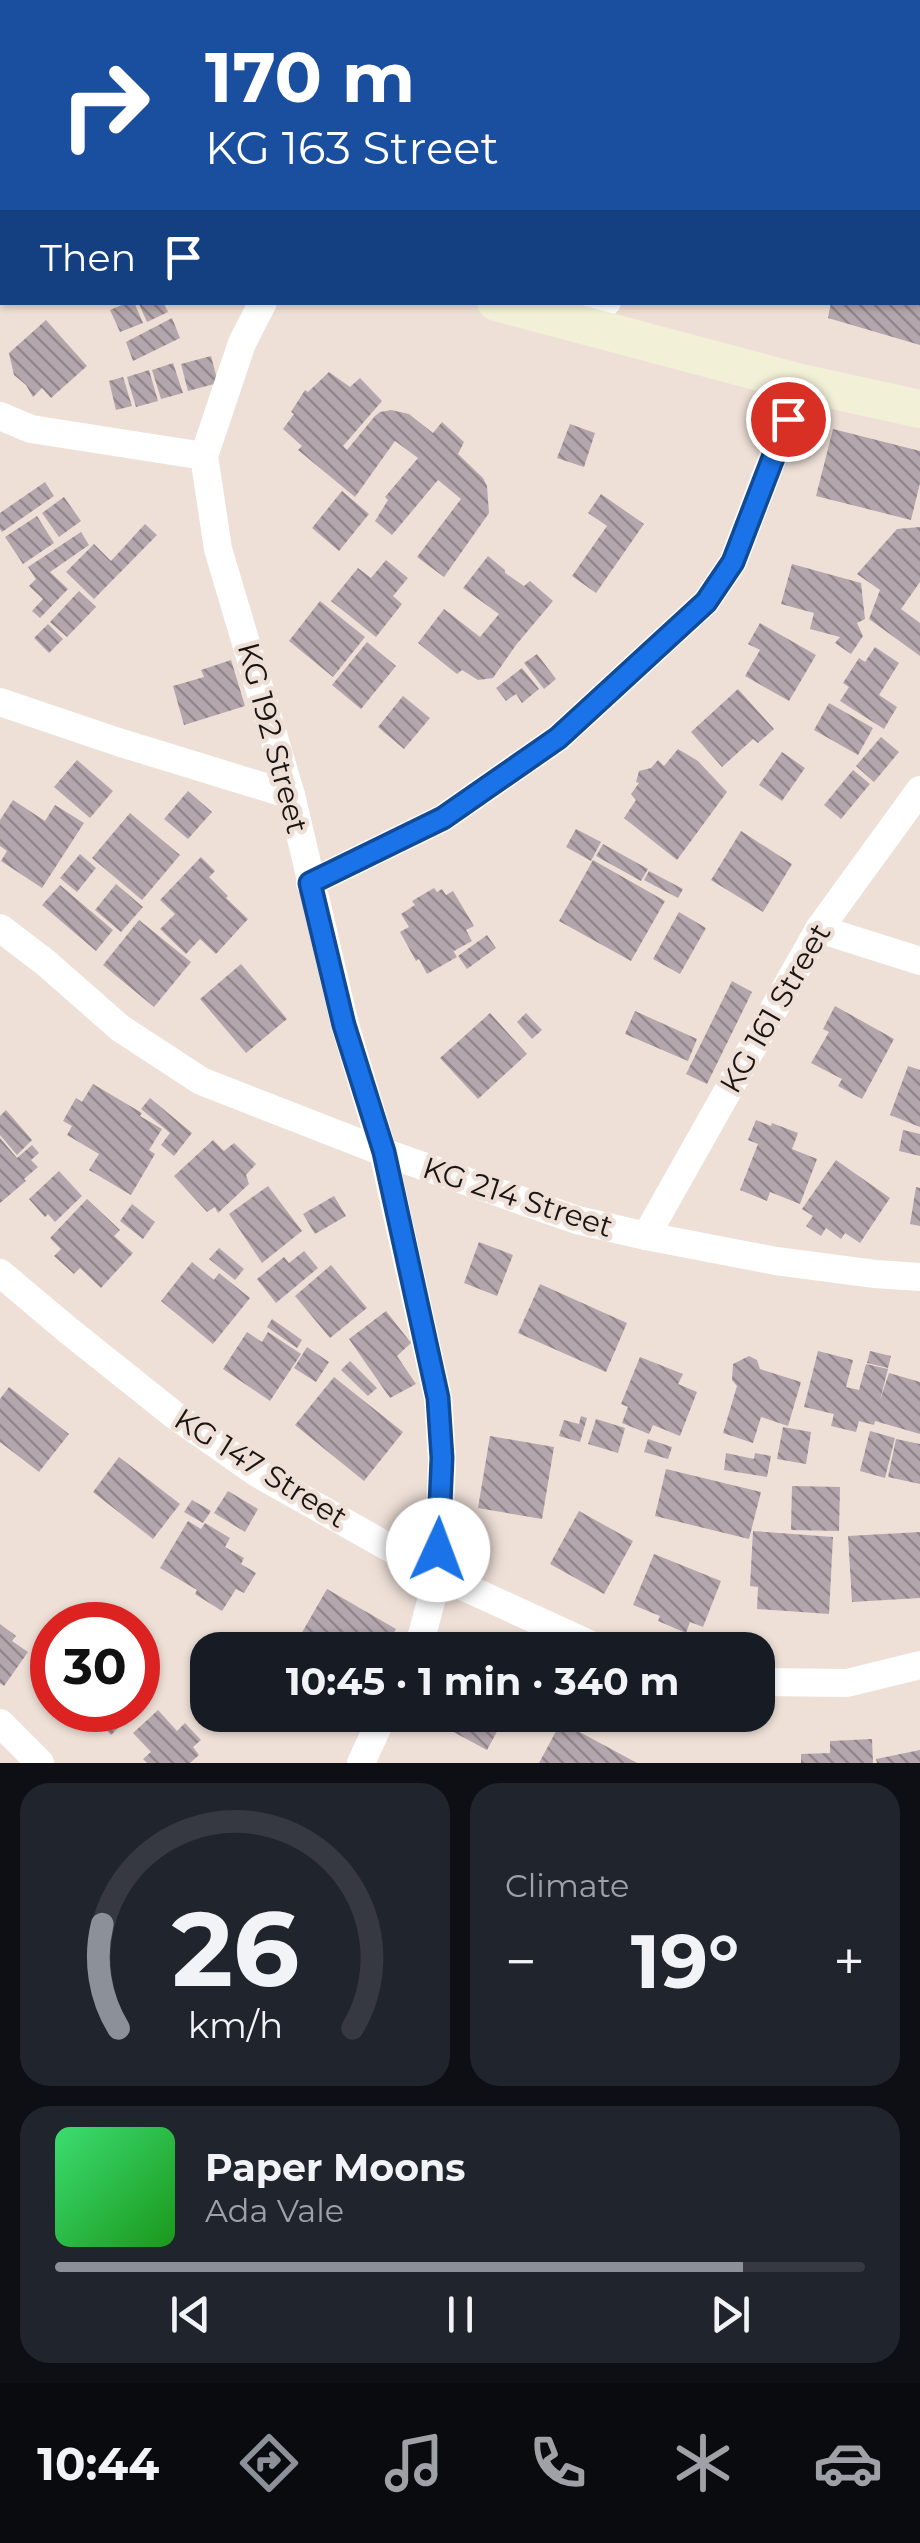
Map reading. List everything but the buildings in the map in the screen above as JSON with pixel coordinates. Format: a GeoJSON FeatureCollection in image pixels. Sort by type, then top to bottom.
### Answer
{"type":"FeatureCollection","features":[{"type":"Feature","properties":{"kind":"street","name":"KG 192 Street"},"geometry":{"type":"LineString","coordinates":[[262,305],[242,343],[204,456],[218,549],[292,795],[344,1025],[384,1152],[438,1398],[442,1458],[438,1575],[423,1632]]}},
{"type":"Feature","properties":{"kind":"street"},"geometry":{"type":"LineString","coordinates":[[521,305],[596,314],[801,384],[920,410]]}},
{"type":"Feature","properties":{"kind":"street"},"geometry":{"type":"LineString","coordinates":[[310,883],[443,818],[544,748],[706,602],[733,562],[801,384]]}},
{"type":"Feature","properties":{"kind":"street"},"geometry":{"type":"LineString","coordinates":[[0,416],[31,429],[204,456]]}},
{"type":"Feature","properties":{"kind":"street"},"geometry":{"type":"LineString","coordinates":[[0,702],[292,795]]}},
{"type":"Feature","properties":{"kind":"street","name":"KG 161 Street"},"geometry":{"type":"LineString","coordinates":[[646,1236],[819,928],[920,790]]}},
{"type":"Feature","properties":{"kind":"street","name":"KG 214 Street"},"geometry":{"type":"LineString","coordinates":[[0,928],[46,962],[120,1028],[201,1082],[384,1152],[577,1220],[776,1262],[920,1277]]}},
{"type":"Feature","properties":{"kind":"street"},"geometry":{"type":"LineString","coordinates":[[819,928],[920,961]]}},
{"type":"Feature","properties":{"kind":"street","name":"KG 147 Street"},"geometry":{"type":"LineString","coordinates":[[0,1272],[173,1414],[257,1473],[438,1575],[563,1632]]}},
{"type":"Feature","properties":{"kind":"street"},"geometry":{"type":"LineString","coordinates":[[775,1682],[847,1684],[920,1666]]}},
{"type":"Feature","properties":{"kind":"street"},"geometry":{"type":"LineString","coordinates":[[0,1723],[40,1763]]}},
{"type":"Feature","properties":{"kind":"street"},"geometry":{"type":"LineString","coordinates":[[362,1763],[376,1732]]}},
{"type":"Feature","properties":{"kind":"route"},"geometry":{"type":"LineString","coordinates":[[438,1550],[442,1458],[438,1398],[384,1152],[344,1025],[310,883],[443,818],[558,738],[706,602],[733,562],[788,419]]}}]}
